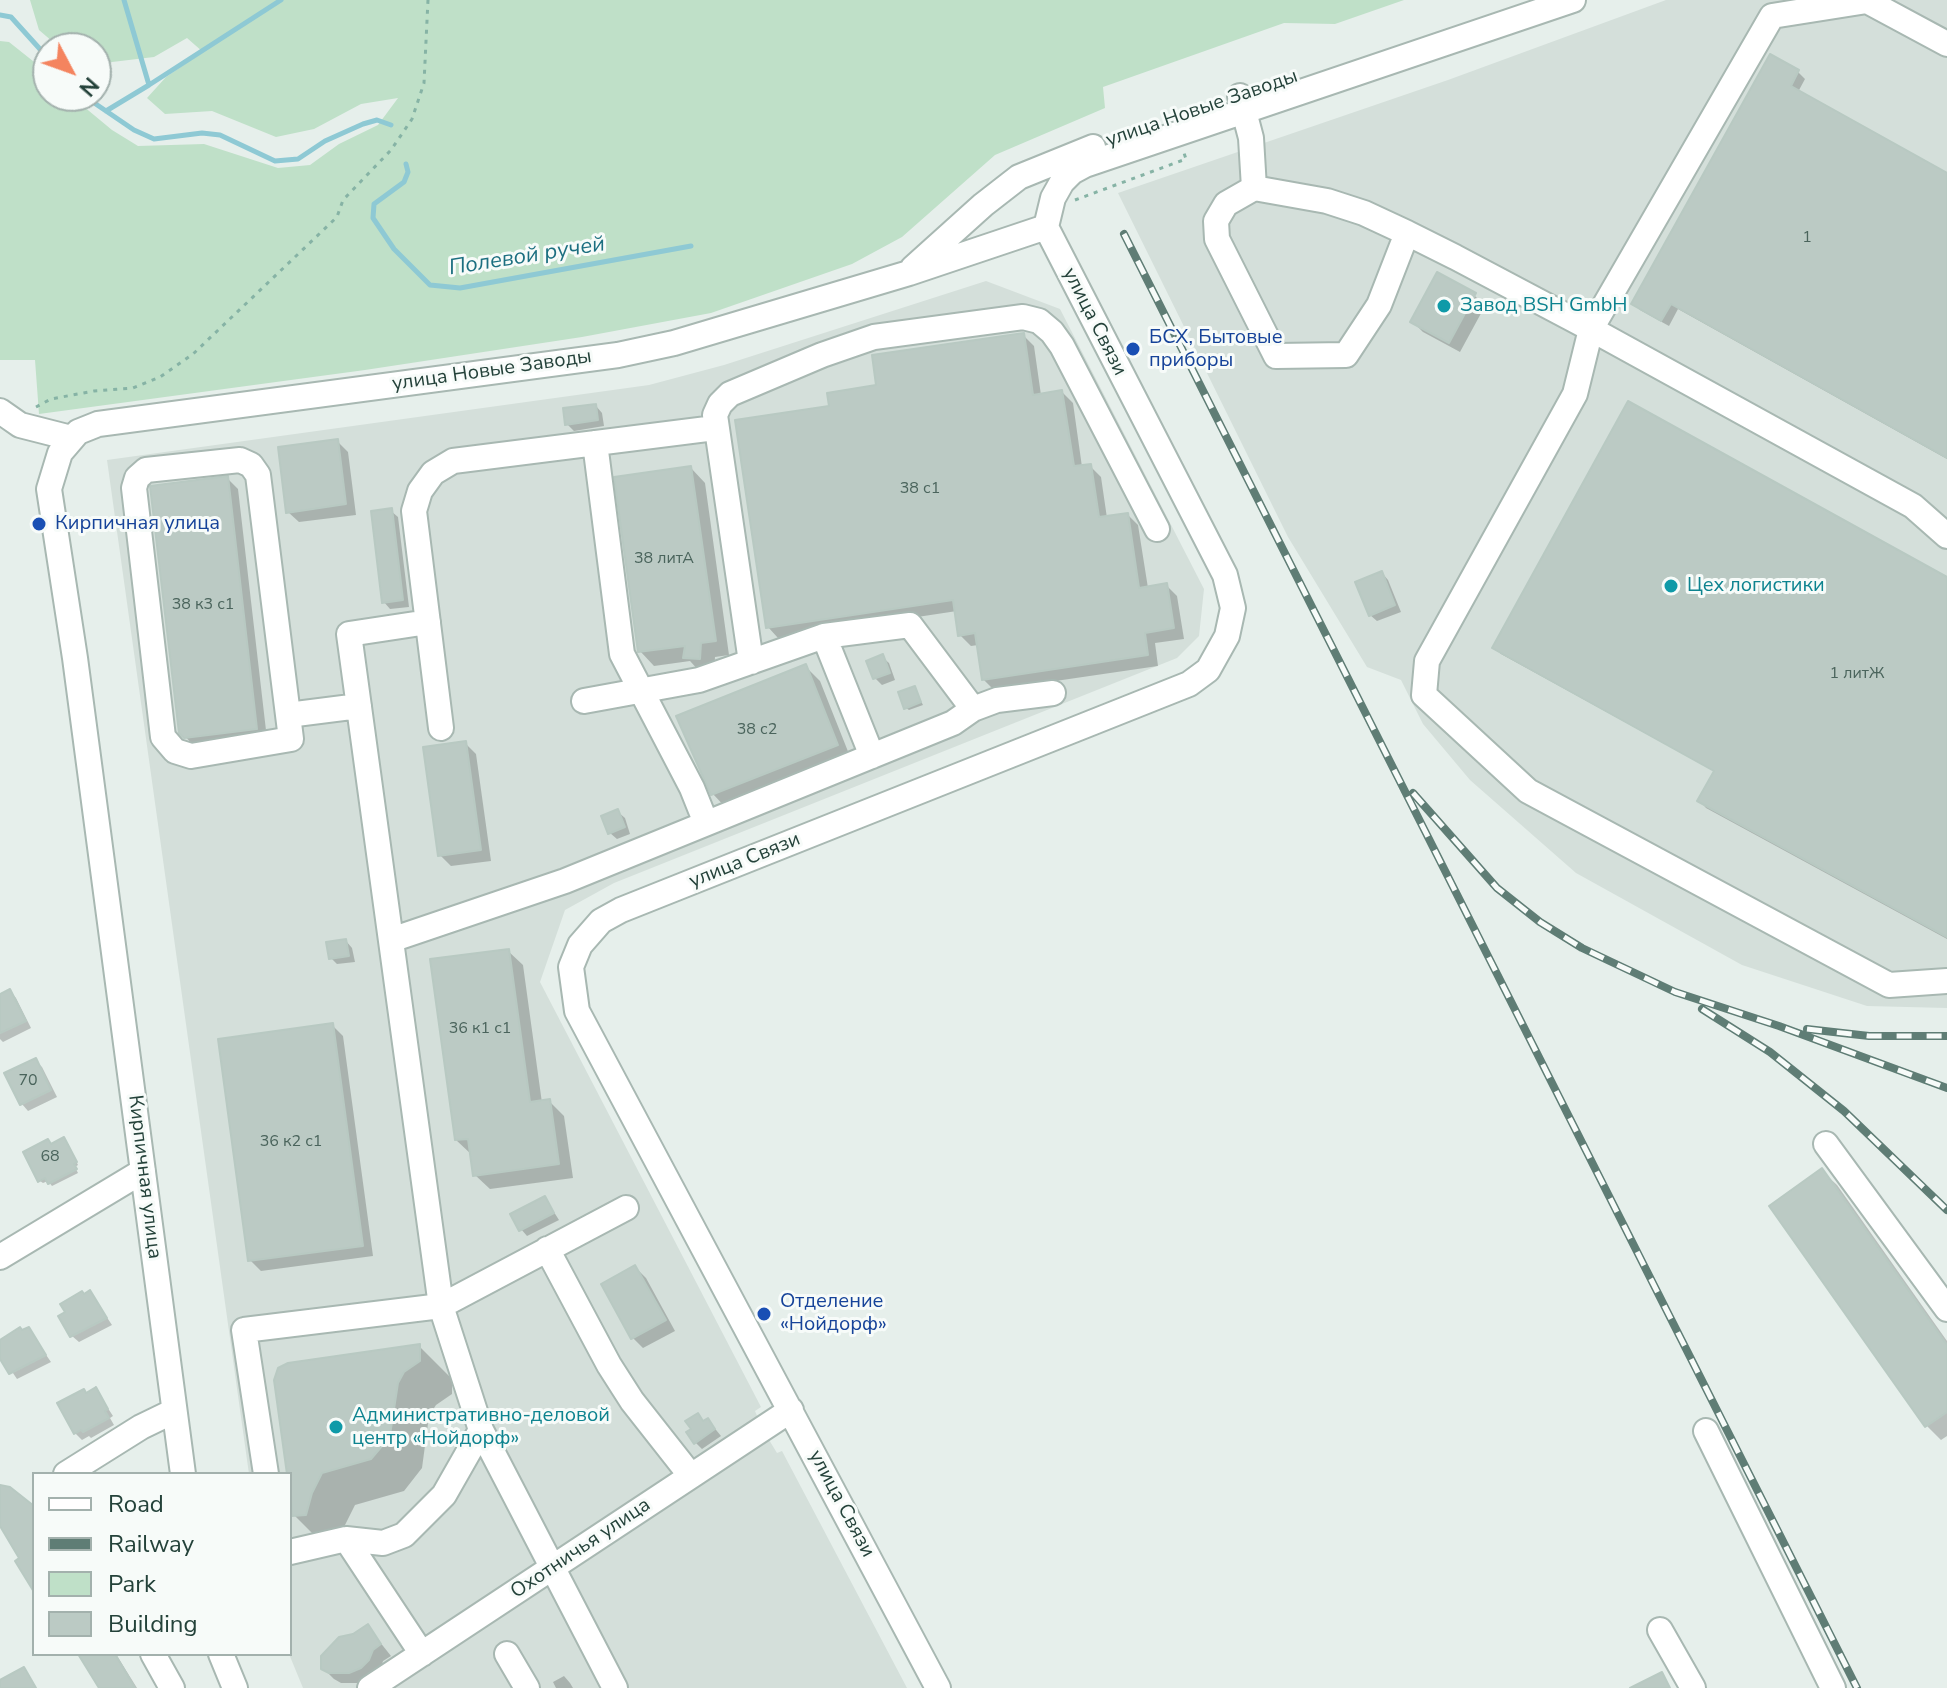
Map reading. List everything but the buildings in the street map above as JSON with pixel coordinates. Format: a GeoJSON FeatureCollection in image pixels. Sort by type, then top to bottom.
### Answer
{"type":"FeatureCollection","features":[{"type":"Feature","properties":{"kind":"street","name":"улица Новые Заводы"},"geometry":{"type":"LineString","coordinates":[[1062,204],[1062,182],[1085,165],[1243,103],[1525,0]]}},
{"type":"Feature","properties":{"kind":"street","name":"улица Новые Заводы"},"geometry":{"type":"LineString","coordinates":[[909,273],[962,223],[1019,177],[1061,158],[1573,0]]}},
{"type":"Feature","properties":{"kind":"street"},"geometry":{"type":"LineString","coordinates":[[1947,44],[1867,1],[1764,8],[1591,329],[1575,394],[1427,661],[1424,695],[1528,791],[1889,985],[1947,981]]}},
{"type":"Feature","properties":{"kind":"street"},"geometry":{"type":"LineString","coordinates":[[1243,103],[1251,138],[1254,188]]}},
{"type":"Feature","properties":{"kind":"street"},"geometry":{"type":"LineString","coordinates":[[1407,233],[1379,305],[1346,355],[1276,356],[1217,239],[1216,221],[1226,204],[1254,188],[1327,201],[1364,213],[1407,233],[1591,329],[1913,506],[1947,536]]}},
{"type":"Feature","properties":{"kind":"street"},"geometry":{"type":"LineString","coordinates":[[1046,227],[1062,204]]}},
{"type":"Feature","properties":{"kind":"street","name":"улица Новые Заводы"},"geometry":{"type":"LineString","coordinates":[[65,446],[87,427],[98,424],[618,355],[715,333],[1046,227]]}},
{"type":"Feature","properties":{"kind":"street","name":"улица Связи"},"geometry":{"type":"LineString","coordinates":[[938,1688],[577,1011],[571,967],[580,945],[601,921],[621,910],[1189,684],[1208,670],[1227,636],[1233,608],[1225,575],[1046,227]]}},
{"type":"Feature","properties":{"kind":"street"},"geometry":{"type":"LineString","coordinates":[[751,662],[715,415],[730,394],[822,355],[874,337],[1023,317],[1039,321],[1057,339],[1157,529]]}},
{"type":"Feature","properties":{"kind":"street"},"geometry":{"type":"LineString","coordinates":[[10,418],[65,446]]}},
{"type":"Feature","properties":{"kind":"street"},"geometry":{"type":"LineString","coordinates":[[441,728],[414,511],[420,491],[433,473],[453,461],[715,428]]}},
{"type":"Feature","properties":{"kind":"street"},"geometry":{"type":"LineString","coordinates":[[595,443],[622,654],[692,788],[706,823]]}},
{"type":"Feature","properties":{"kind":"street","name":"Кирпичная улица"},"geometry":{"type":"LineString","coordinates":[[65,446],[49,489],[183,1472]]}},
{"type":"Feature","properties":{"kind":"street"},"geometry":{"type":"LineString","coordinates":[[240,460],[251,465],[258,475],[288,715],[291,739],[191,756],[175,751],[163,737],[134,488],[137,478],[146,470],[240,460]]}},
{"type":"Feature","properties":{"kind":"street"},"geometry":{"type":"LineString","coordinates":[[428,622],[349,634],[441,1306],[481,1430],[615,1688]]}},
{"type":"Feature","properties":{"kind":"street"},"geometry":{"type":"LineString","coordinates":[[584,701],[699,680],[824,636],[910,625],[973,709]]}},
{"type":"Feature","properties":{"kind":"street"},"geometry":{"type":"LineString","coordinates":[[824,636],[872,756]]}},
{"type":"Feature","properties":{"kind":"street"},"geometry":{"type":"LineString","coordinates":[[391,940],[565,881],[953,723],[973,709],[997,700],[1053,693]]}},
{"type":"Feature","properties":{"kind":"street"},"geometry":{"type":"LineString","coordinates":[[288,715],[359,706]]}},
{"type":"Feature","properties":{"kind":"street"},"geometry":{"type":"LineString","coordinates":[[1826,1144],[1947,1309]]}},
{"type":"Feature","properties":{"kind":"street"},"geometry":{"type":"LineString","coordinates":[[0,1257],[143,1171]]}},
{"type":"Feature","properties":{"kind":"street"},"geometry":{"type":"LineString","coordinates":[[266,1472],[244,1330],[441,1306],[626,1208]]}},
{"type":"Feature","properties":{"kind":"street"},"geometry":{"type":"LineString","coordinates":[[547,1249],[609,1365],[632,1401],[691,1476]]}},
{"type":"Feature","properties":{"kind":"street","name":"Охотничья улица"},"geometry":{"type":"LineString","coordinates":[[370,1688],[791,1410]]}},
{"type":"Feature","properties":{"kind":"street"},"geometry":{"type":"LineString","coordinates":[[69,1472],[141,1427],[174,1411]]}},
{"type":"Feature","properties":{"kind":"street"},"geometry":{"type":"LineString","coordinates":[[292,1552],[346,1539],[383,1543],[404,1535],[444,1495],[481,1430]]}},
{"type":"Feature","properties":{"kind":"street"},"geometry":{"type":"LineString","coordinates":[[1706,1431],[1833,1688]]}},
{"type":"Feature","properties":{"kind":"street"},"geometry":{"type":"LineString","coordinates":[[346,1539],[422,1654]]}},
{"type":"Feature","properties":{"kind":"street"},"geometry":{"type":"LineString","coordinates":[[1660,1630],[1693,1688]]}},
{"type":"Feature","properties":{"kind":"street"},"geometry":{"type":"LineString","coordinates":[[507,1654],[527,1688]]}},
{"type":"Feature","properties":{"kind":"street"},"geometry":{"type":"LineString","coordinates":[[154,1656],[172,1688]]}},
{"type":"Feature","properties":{"kind":"street"},"geometry":{"type":"LineString","coordinates":[[222,1656],[235,1688]]}},
{"type":"Feature","properties":{"kind":"path"},"geometry":{"type":"LineString","coordinates":[[10,418],[51,399],[133,388],[160,377],[204,345],[337,217],[343,200],[391,150],[412,119],[424,83],[428,0]]}},
{"type":"Feature","properties":{"kind":"path"},"geometry":{"type":"LineString","coordinates":[[1062,204],[1186,159]]}},
{"type":"Feature","properties":{"kind":"shaded area"},"geometry":{"type":"Polygon","coordinates":[[[1666,0],[1947,0],[1947,1008],[1867,1006],[1742,965],[1576,873],[1470,780],[1423,724],[1401,680],[1367,667],[1288,537],[1118,193],[1448,80],[1666,0]]]}},
{"type":"Feature","properties":{"kind":"shaded area"},"geometry":{"type":"Polygon","coordinates":[[[986,281],[1060,309],[1204,589],[1199,636],[1177,658],[614,883],[565,910],[540,982],[761,1407],[755,1411],[763,1430],[777,1453],[782,1451],[907,1688],[303,1688],[290,1656],[292,1472],[249,1472],[107,460],[649,385],[724,365],[986,281]]]}},
{"type":"Feature","properties":{"kind":"green space"},"geometry":{"type":"Polygon","coordinates":[[[30,0],[1404,0],[1335,24],[1284,23],[1103,87],[1105,108],[995,155],[902,237],[852,264],[711,313],[582,337],[365,370],[39,414],[35,360],[0,360],[0,41],[9,42],[32,60],[32,112],[90,112],[138,146],[204,144],[278,168],[310,165],[339,144],[378,125],[398,98],[361,104],[314,129],[276,137],[212,111],[165,114],[147,98],[166,77],[203,52],[187,38],[154,57],[112,62],[112,32],[39,30],[30,0]]]}},
{"type":"Feature","properties":{"kind":"waterway"},"geometry":{"type":"LineString","coordinates":[[112,107],[149,85],[124,0]]}},
{"type":"Feature","properties":{"kind":"waterway"},"geometry":{"type":"LineString","coordinates":[[149,85],[281,0]]}},
{"type":"Feature","properties":{"kind":"waterway","name":"Полевой ручей"},"geometry":{"type":"LineString","coordinates":[[0,15],[11,17],[32,40]]}},
{"type":"Feature","properties":{"kind":"waterway","name":"Полевой ручей"},"geometry":{"type":"LineString","coordinates":[[108,112],[154,139],[202,133],[220,135],[275,161],[298,159],[325,141],[363,124],[377,120],[391,125]]}},
{"type":"Feature","properties":{"kind":"waterway","name":"Полевой ручей"},"geometry":{"type":"LineString","coordinates":[[406,164],[408,172],[404,182],[374,204],[373,218],[394,249],[430,285],[460,288],[691,246]]}},
{"type":"Feature","properties":{"kind":"railway"},"geometry":{"type":"LineString","coordinates":[[1124,234],[1857,1688]]}},
{"type":"Feature","properties":{"kind":"railway"},"geometry":{"type":"LineString","coordinates":[[1413,793],[1497,888],[1540,922],[1582,948],[1675,992],[1779,1026],[1947,1088]]}},
{"type":"Feature","properties":{"kind":"railway"},"geometry":{"type":"LineString","coordinates":[[1702,1009],[1770,1052],[1844,1111],[1947,1210]]}},
{"type":"Feature","properties":{"kind":"railway"},"geometry":{"type":"LineString","coordinates":[[1807,1029],[1869,1036],[1947,1036]]}},
{"type":"Feature","properties":{"kind":"place","name":"Завод BSH GmbH"},"geometry":{"type":"Point","coordinates":[1444,306]}},
{"type":"Feature","properties":{"kind":"place","name":"БСХ, Бытовые приборы"},"geometry":{"type":"Point","coordinates":[1133,349]}},
{"type":"Feature","properties":{"kind":"place","name":"Кирпичная улица"},"geometry":{"type":"Point","coordinates":[39,524]}},
{"type":"Feature","properties":{"kind":"place","name":"Цех логистики"},"geometry":{"type":"Point","coordinates":[1671,586]}},
{"type":"Feature","properties":{"kind":"place","name":"Отделение «Нойдорф»"},"geometry":{"type":"Point","coordinates":[764,1314]}},
{"type":"Feature","properties":{"kind":"place","name":"Административно-деловой центр «Нойдорф»"},"geometry":{"type":"Point","coordinates":[336,1427]}}]}
